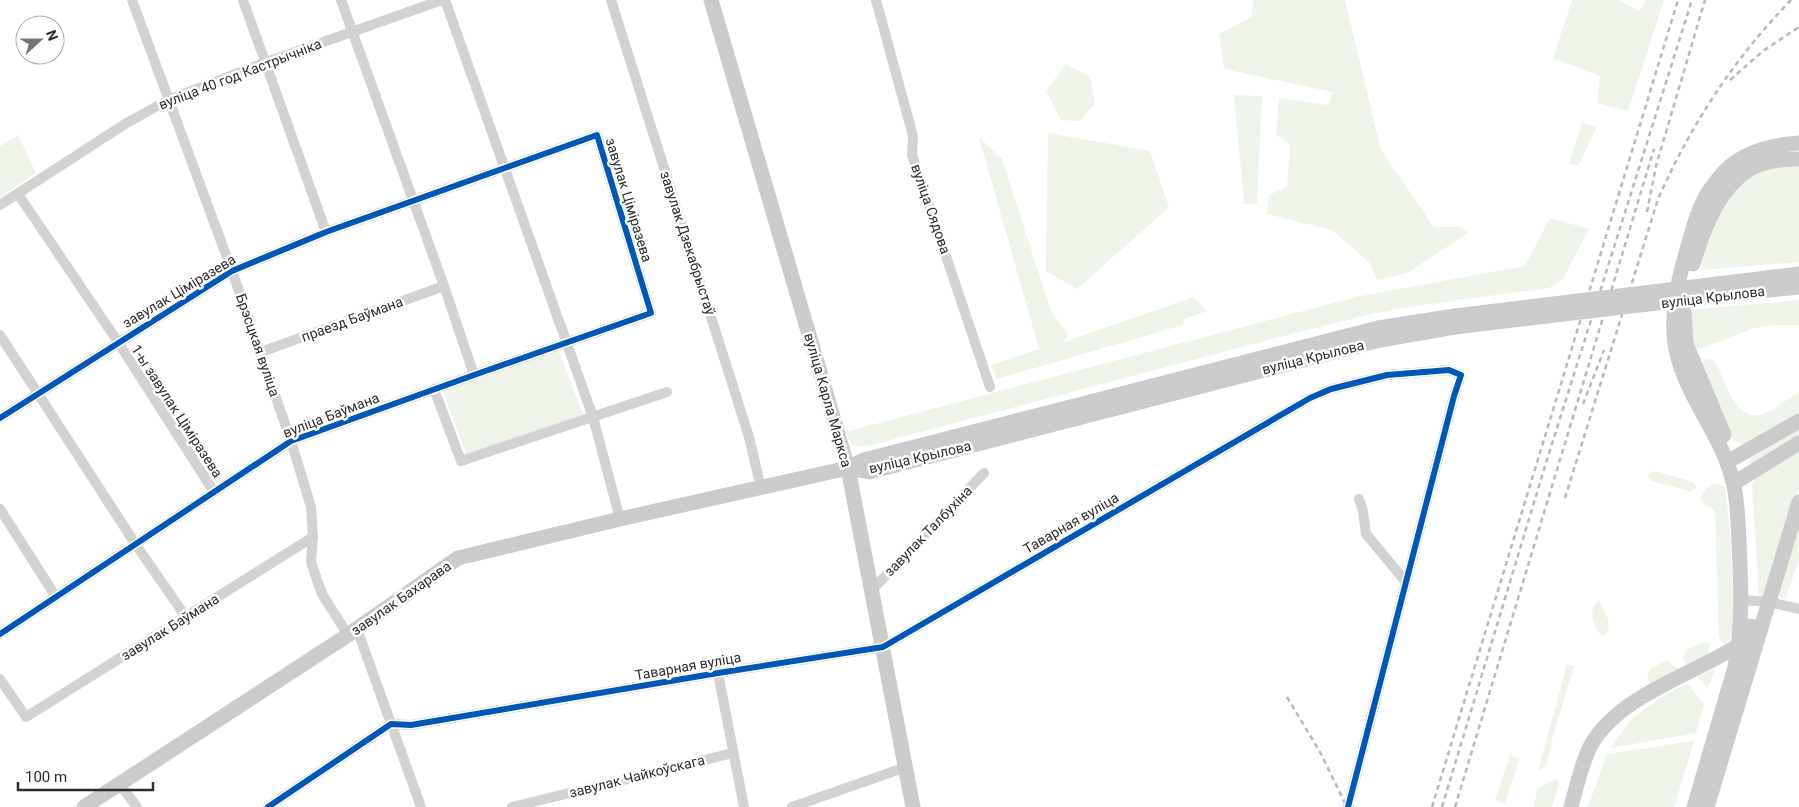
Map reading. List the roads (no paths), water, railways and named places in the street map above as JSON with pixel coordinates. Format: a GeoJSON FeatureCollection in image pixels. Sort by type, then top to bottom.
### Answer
{"type":"FeatureCollection","features":[{"type":"Feature","properties":{"kind":"main road","name":"вуліца Карла Маркса"},"geometry":{"type":"LineString","coordinates":[[711,0],[848,468],[913,807]]}},
{"type":"Feature","properties":{"kind":"main road"},"geometry":{"type":"LineString","coordinates":[[1731,461],[1686,379],[1678,359],[1674,340],[1674,317],[1678,284],[1696,217],[1709,191],[1727,169],[1748,155],[1776,145],[1799,143]]}},
{"type":"Feature","properties":{"kind":"main road"},"geometry":{"type":"LineString","coordinates":[[1748,667],[1747,600],[1738,522],[1737,481],[1686,344],[1683,318],[1687,284],[1712,212],[1731,186],[1747,170],[1764,163],[1799,158]]}},
{"type":"Feature","properties":{"kind":"main road","name":"вуліца Крылова"},"geometry":{"type":"LineString","coordinates":[[848,468],[869,472],[1455,322],[1734,288],[1799,274]]}},
{"type":"Feature","properties":{"kind":"main road","name":"вуліца Крылова"},"geometry":{"type":"LineString","coordinates":[[1734,288],[1799,287]]}},
{"type":"Feature","properties":{"kind":"main road"},"geometry":{"type":"LineString","coordinates":[[1731,461],[1799,421]]}},
{"type":"Feature","properties":{"kind":"main road"},"geometry":{"type":"LineString","coordinates":[[1737,481],[1799,443]]}},
{"type":"Feature","properties":{"kind":"main road","name":"завулак Бахарава"},"geometry":{"type":"LineString","coordinates":[[84,807],[352,632],[458,558],[848,468]]}},
{"type":"Feature","properties":{"kind":"main road"},"geometry":{"type":"LineString","coordinates":[[1707,807],[1799,502]]}},
{"type":"Feature","properties":{"kind":"main road"},"geometry":{"type":"LineString","coordinates":[[1694,807],[1735,667],[1747,600]]}},
{"type":"Feature","properties":{"kind":"main road"},"geometry":{"type":"LineString","coordinates":[[1571,807],[1588,753],[1601,730],[1620,713],[1642,698],[1674,679],[1723,656],[1739,645]]}},
{"type":"Feature","properties":{"kind":"street","name":"Брэсцкая вуліца"},"geometry":{"type":"LineString","coordinates":[[132,0],[232,271],[291,441],[311,507],[314,537],[311,562],[322,594],[352,632],[391,724],[421,807]]}},
{"type":"Feature","properties":{"kind":"street"},"geometry":{"type":"LineString","coordinates":[[243,0],[326,232]]}},
{"type":"Feature","properties":{"kind":"street"},"geometry":{"type":"LineString","coordinates":[[342,0],[474,375]]}},
{"type":"Feature","properties":{"kind":"street","name":"вуліца 40 год Кастрычніка"},"geometry":{"type":"LineString","coordinates":[[0,205],[125,124],[168,100],[352,31],[444,0]]}},
{"type":"Feature","properties":{"kind":"street"},"geometry":{"type":"LineString","coordinates":[[444,0],[593,417],[620,520]]}},
{"type":"Feature","properties":{"kind":"street","name":"завулак Дзекабрыстаў"},"geometry":{"type":"LineString","coordinates":[[612,0],[749,437],[761,488]]}},
{"type":"Feature","properties":{"kind":"street","name":"вуліца Сядова"},"geometry":{"type":"LineString","coordinates":[[876,0],[913,136],[912,155],[990,387]]}},
{"type":"Feature","properties":{"kind":"street","name":"завулак Ціміразева"},"geometry":{"type":"LineString","coordinates":[[0,418],[232,271],[326,232],[597,135],[651,313]]}},
{"type":"Feature","properties":{"kind":"street","name":"1-ы завулак Ціміразева"},"geometry":{"type":"LineString","coordinates":[[18,194],[118,342],[214,492]]}},
{"type":"Feature","properties":{"kind":"street","name":"праезд Баўмана"},"geometry":{"type":"LineString","coordinates":[[261,352],[444,286]]}},
{"type":"Feature","properties":{"kind":"street","name":"вуліца Баўмана"},"geometry":{"type":"LineString","coordinates":[[0,634],[291,441],[651,313]]}},
{"type":"Feature","properties":{"kind":"street"},"geometry":{"type":"LineString","coordinates":[[0,335],[136,545],[186,617]]}},
{"type":"Feature","properties":{"kind":"street","name":"Таварная вуліца"},"geometry":{"type":"LineString","coordinates":[[391,724],[410,726],[718,673],[883,647],[1310,398],[1331,388],[1387,375],[1449,370],[1461,376],[1454,396],[1348,807]]}},
{"type":"Feature","properties":{"kind":"street"},"geometry":{"type":"LineString","coordinates":[[434,389],[461,461],[667,392]]}},
{"type":"Feature","properties":{"kind":"street","name":"завулак Талбухіна"},"geometry":{"type":"LineString","coordinates":[[872,590],[984,473]]}},
{"type":"Feature","properties":{"kind":"street"},"geometry":{"type":"LineString","coordinates":[[1359,499],[1363,511],[1366,534],[1406,582]]}},
{"type":"Feature","properties":{"kind":"street"},"geometry":{"type":"LineString","coordinates":[[0,509],[56,597]]}},
{"type":"Feature","properties":{"kind":"street","name":"завулак Баўмана"},"geometry":{"type":"LineString","coordinates":[[0,679],[26,717],[314,537]]}},
{"type":"Feature","properties":{"kind":"street"},"geometry":{"type":"LineString","coordinates":[[1747,600],[1769,602],[1799,609]]}},
{"type":"Feature","properties":{"kind":"street"},"geometry":{"type":"LineString","coordinates":[[718,673],[744,807]]}},
{"type":"Feature","properties":{"kind":"street"},"geometry":{"type":"LineString","coordinates":[[268,807],[391,724]]}},
{"type":"Feature","properties":{"kind":"street","name":"завулак Чайкоўскага"},"geometry":{"type":"LineString","coordinates":[[512,807],[733,753]]}},
{"type":"Feature","properties":{"kind":"street"},"geometry":{"type":"LineString","coordinates":[[792,807],[906,767]]}},
{"type":"Feature","properties":{"kind":"street"},"geometry":{"type":"LineString","coordinates":[[119,783],[137,807]]}},
{"type":"Feature","properties":{"kind":"railway"},"geometry":{"type":"LineString","coordinates":[[1432,807],[1678,0]]}},
{"type":"Feature","properties":{"kind":"railway"},"geometry":{"type":"LineString","coordinates":[[1442,807],[1545,466],[1692,0]]}},
{"type":"Feature","properties":{"kind":"railway"},"geometry":{"type":"LineString","coordinates":[[1647,212],[1656,166],[1705,0]]}},
{"type":"Feature","properties":{"kind":"railway"},"geometry":{"type":"LineString","coordinates":[[1565,498],[1658,199],[1685,144],[1732,69],[1791,0]]}},
{"type":"Feature","properties":{"kind":"railway"},"geometry":{"type":"LineString","coordinates":[[1730,80],[1763,51],[1799,27]]}},
{"type":"Feature","properties":{"kind":"railway"},"geometry":{"type":"LineString","coordinates":[[1455,807],[1654,149]]}},
{"type":"Feature","properties":{"kind":"railway"},"geometry":{"type":"LineString","coordinates":[[1583,404],[1604,350]]}},
{"type":"Feature","properties":{"kind":"railway"},"geometry":{"type":"LineString","coordinates":[[1287,697],[1320,752],[1347,807]]}}]}
